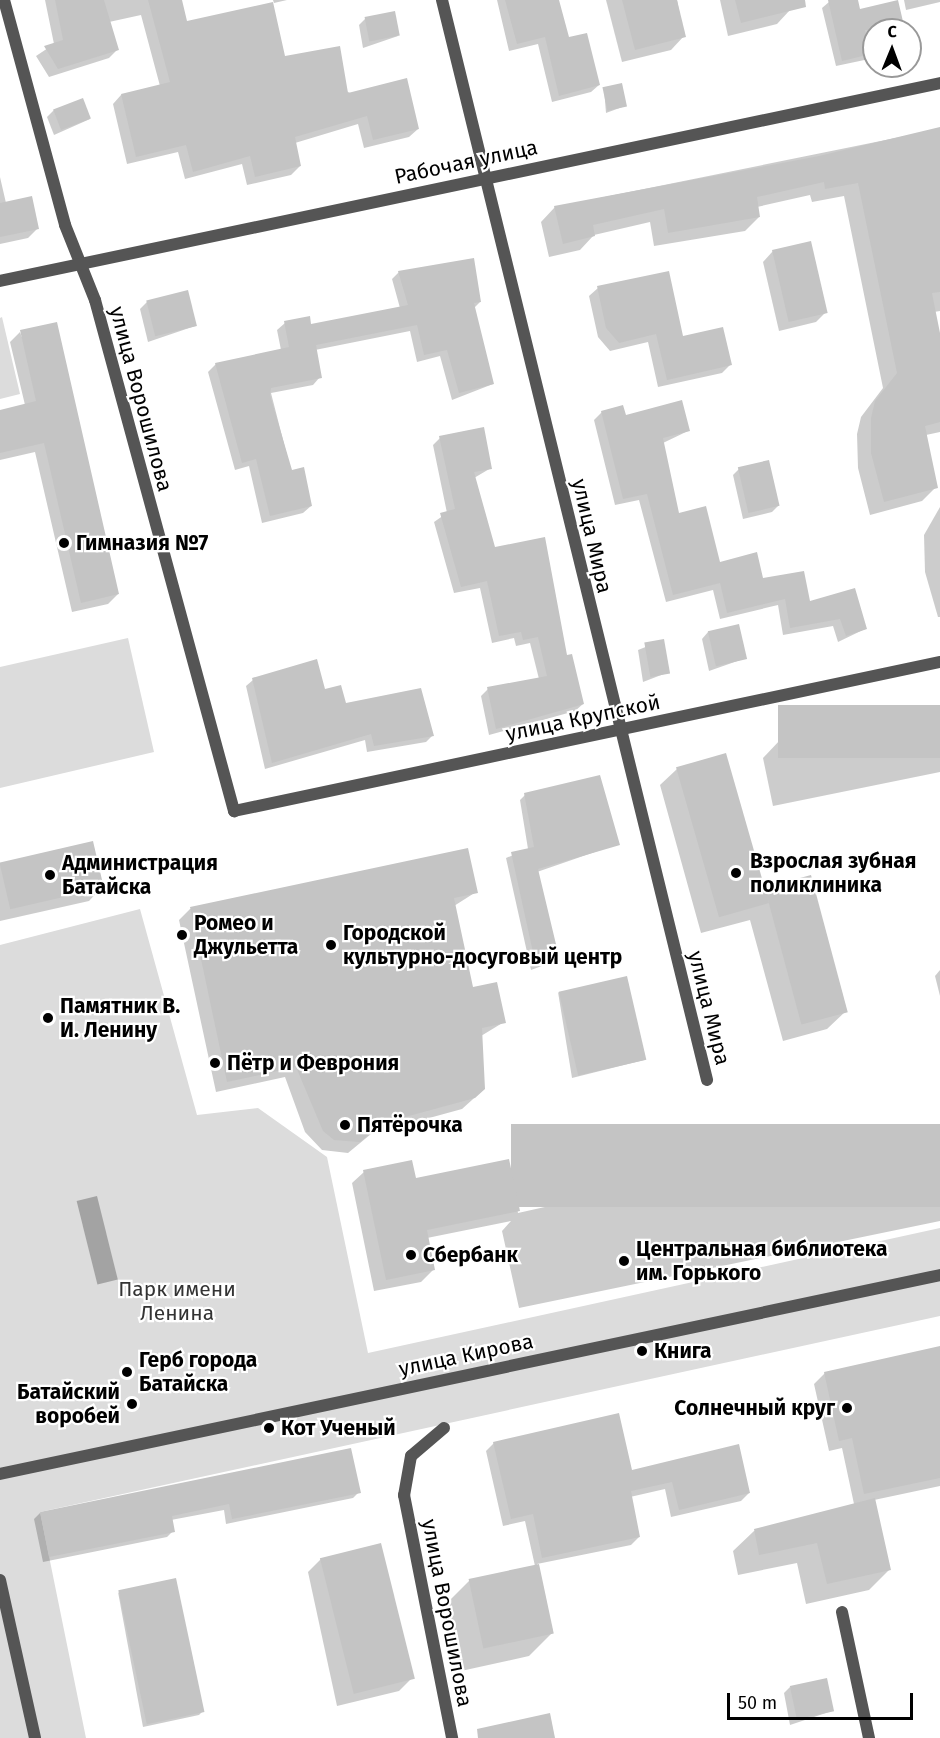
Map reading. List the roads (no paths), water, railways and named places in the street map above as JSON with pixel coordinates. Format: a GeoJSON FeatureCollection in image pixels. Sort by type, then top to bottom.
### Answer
{"type":"FeatureCollection","features":[{"type":"Feature","properties":{"kind":"street","name":"улица Ворошилова"},"geometry":{"type":"LineString","coordinates":[[4,0],[64,225],[81,264],[234,811]]}},
{"type":"Feature","properties":{"kind":"street","name":"улица Мира"},"geometry":{"type":"LineString","coordinates":[[442,0],[488,177],[618,731],[707,1080]]}},
{"type":"Feature","properties":{"kind":"street","name":"Рабочая улица"},"geometry":{"type":"LineString","coordinates":[[0,281],[940,83]]}},
{"type":"Feature","properties":{"kind":"street","name":"улица Крупской"},"geometry":{"type":"LineString","coordinates":[[234,811],[940,662]]}},
{"type":"Feature","properties":{"kind":"street","name":"улица Кирова"},"geometry":{"type":"LineString","coordinates":[[0,1474],[940,1275]]}},
{"type":"Feature","properties":{"kind":"street","name":"улица Ворошилова"},"geometry":{"type":"LineString","coordinates":[[444,1428],[411,1456],[404,1495],[452,1738]]}},
{"type":"Feature","properties":{"kind":"street"},"geometry":{"type":"LineString","coordinates":[[0,1580],[35,1738]]}},
{"type":"Feature","properties":{"kind":"street"},"geometry":{"type":"LineString","coordinates":[[842,1612],[869,1738]]}},
{"type":"Feature","properties":{"kind":"place","name":"Гимназия №7"},"geometry":{"type":"Point","coordinates":[64,543]}},
{"type":"Feature","properties":{"kind":"place","name":"Взрослая зубная поликлиника"},"geometry":{"type":"Point","coordinates":[736,873]}},
{"type":"Feature","properties":{"kind":"place","name":"Администрация Батайска"},"geometry":{"type":"Point","coordinates":[50,875]}},
{"type":"Feature","properties":{"kind":"place","name":"Ромео и Джульетта"},"geometry":{"type":"Point","coordinates":[182,935]}},
{"type":"Feature","properties":{"kind":"place","name":"Городской культурно-досуговый центр"},"geometry":{"type":"Point","coordinates":[331,945]}},
{"type":"Feature","properties":{"kind":"place","name":"Памятник В. И. Ленину"},"geometry":{"type":"Point","coordinates":[48,1018]}},
{"type":"Feature","properties":{"kind":"place","name":"Пётр и Феврония"},"geometry":{"type":"Point","coordinates":[215,1063]}},
{"type":"Feature","properties":{"kind":"place","name":"Пятёрочка"},"geometry":{"type":"Point","coordinates":[345,1125]}},
{"type":"Feature","properties":{"kind":"place","name":"Сбербанк"},"geometry":{"type":"Point","coordinates":[411,1255]}},
{"type":"Feature","properties":{"kind":"place","name":"Центральная библиотека им. Горького"},"geometry":{"type":"Point","coordinates":[624,1261]}},
{"type":"Feature","properties":{"kind":"place","name":"Книга"},"geometry":{"type":"Point","coordinates":[642,1351]}},
{"type":"Feature","properties":{"kind":"place","name":"Герб города Батайска"},"geometry":{"type":"Point","coordinates":[127,1372]}},
{"type":"Feature","properties":{"kind":"place","name":"Батайский воробей"},"geometry":{"type":"Point","coordinates":[132,1404]}},
{"type":"Feature","properties":{"kind":"place","name":"Солнечный круг"},"geometry":{"type":"Point","coordinates":[847,1408]}},
{"type":"Feature","properties":{"kind":"place","name":"Кот Ученый"},"geometry":{"type":"Point","coordinates":[269,1428]}},
{"type":"Feature","properties":{"kind":"park label","name":"Парк имени Ленина"},"geometry":{"type":"Point","coordinates":[177,1301]}}]}
